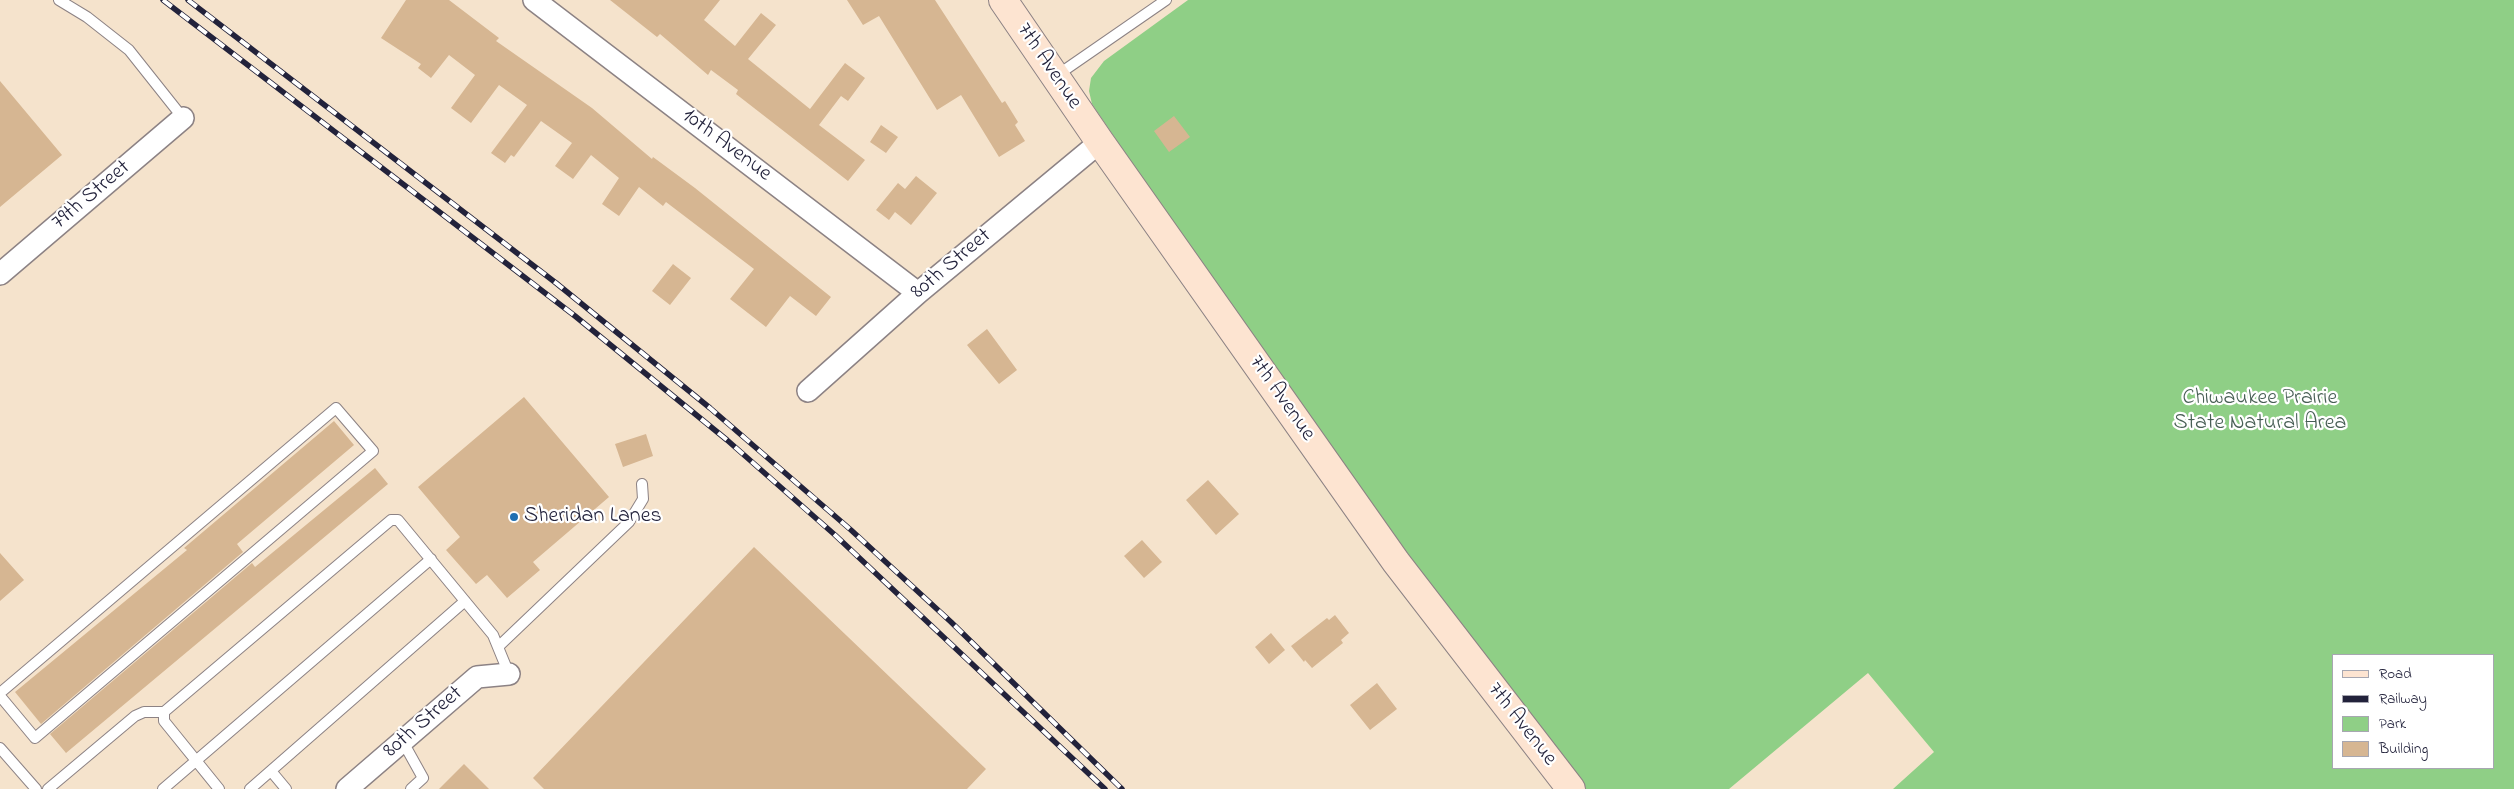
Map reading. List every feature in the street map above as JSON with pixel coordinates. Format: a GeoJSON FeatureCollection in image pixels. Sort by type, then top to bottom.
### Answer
{"type":"FeatureCollection","features":[{"type":"Feature","properties":{"kind":"street","name":"10th Avenue"},"geometry":{"type":"LineString","coordinates":[[534,0],[918,293]]}},
{"type":"Feature","properties":{"kind":"street","name":"7th Avenue"},"geometry":{"type":"LineString","coordinates":[[1003,0],[1100,142],[1396,562],[1571,789]]}},
{"type":"Feature","properties":{"kind":"street","name":"79th Street"},"geometry":{"type":"LineString","coordinates":[[0,274],[183,118]]}},
{"type":"Feature","properties":{"kind":"street","name":"80th Street"},"geometry":{"type":"LineString","coordinates":[[808,390],[918,293],[1100,142]]}},
{"type":"Feature","properties":{"kind":"street","name":"80th Street"},"geometry":{"type":"LineString","coordinates":[[347,789],[478,677],[510,674]]}},
{"type":"Feature","properties":{"kind":"lane"},"geometry":{"type":"LineString","coordinates":[[59,0],[87,17],[129,50],[183,118]]}},
{"type":"Feature","properties":{"kind":"lane"},"geometry":{"type":"LineString","coordinates":[[1055,76],[1166,0]]}},
{"type":"Feature","properties":{"kind":"lane"},"geometry":{"type":"LineString","coordinates":[[336,408],[373,451],[35,738],[0,695],[336,408]]}},
{"type":"Feature","properties":{"kind":"lane"},"geometry":{"type":"LineString","coordinates":[[498,647],[629,522],[643,500],[642,484]]}},
{"type":"Feature","properties":{"kind":"lane"},"geometry":{"type":"LineString","coordinates":[[48,789],[135,716],[144,712],[164,712],[391,520],[398,520],[493,635],[510,674]]}},
{"type":"Feature","properties":{"kind":"lane"},"geometry":{"type":"LineString","coordinates":[[164,789],[431,560]]}},
{"type":"Feature","properties":{"kind":"lane"},"geometry":{"type":"LineString","coordinates":[[250,789],[465,601]]}},
{"type":"Feature","properties":{"kind":"lane"},"geometry":{"type":"LineString","coordinates":[[164,712],[164,721],[219,789]]}},
{"type":"Feature","properties":{"kind":"lane"},"geometry":{"type":"LineString","coordinates":[[403,742],[423,778],[410,789]]}},
{"type":"Feature","properties":{"kind":"lane"},"geometry":{"type":"LineString","coordinates":[[0,748],[36,789]]}},
{"type":"Feature","properties":{"kind":"lane"},"geometry":{"type":"LineString","coordinates":[[271,771],[286,789]]}},
{"type":"Feature","properties":{"kind":"green space","name":"Chiwaukee Prairie State Natural Area"},"geometry":{"type":"Polygon","coordinates":[[[1188,0],[2514,0],[2514,789],[1893,789],[1934,752],[1868,673],[1729,789],[1583,789],[1281,384],[1092,104],[1089,91],[1091,78],[1104,61],[1188,0]]]}},
{"type":"Feature","properties":{"kind":"building"},"geometry":{"type":"Polygon","coordinates":[[[406,0],[449,0],[499,38],[496,41],[592,108],[652,159],[653,157],[695,188],[831,297],[816,316],[790,296],[766,327],[730,299],[754,269],[666,202],[663,206],[639,187],[619,216],[602,204],[619,178],[591,155],[573,179],[555,166],[572,143],[541,121],[514,157],[511,155],[505,163],[491,153],[527,105],[499,85],[471,123],[451,108],[475,75],[449,55],[431,78],[418,68],[421,64],[381,38],[406,0]]]}},
{"type":"Feature","properties":{"kind":"building"},"geometry":{"type":"Polygon","coordinates":[[[610,0],[720,0],[704,20],[735,46],[761,13],[776,25],[748,59],[810,109],[845,63],[865,78],[848,101],[841,96],[819,125],[865,160],[848,181],[736,94],[738,90],[711,70],[708,75],[660,34],[657,37],[610,0]]]}},
{"type":"Feature","properties":{"kind":"building"},"geometry":{"type":"Polygon","coordinates":[[[847,0],[935,0],[1002,103],[1005,101],[1018,122],[1015,125],[1025,141],[999,157],[961,95],[937,110],[879,16],[863,25],[847,0]]]}},
{"type":"Feature","properties":{"kind":"building"},"geometry":{"type":"Polygon","coordinates":[[[0,81],[62,155],[0,207],[0,81]]]}},
{"type":"Feature","properties":{"kind":"building"},"geometry":{"type":"Polygon","coordinates":[[[1174,116],[1190,137],[1169,152],[1154,131],[1174,116]]]}},
{"type":"Feature","properties":{"kind":"building"},"geometry":{"type":"Polygon","coordinates":[[[881,125],[898,137],[886,153],[870,142],[881,125]]]}},
{"type":"Feature","properties":{"kind":"building"},"geometry":{"type":"Polygon","coordinates":[[[916,176],[937,193],[911,225],[895,212],[889,220],[876,210],[898,183],[905,189],[916,176]]]}},
{"type":"Feature","properties":{"kind":"building"},"geometry":{"type":"Polygon","coordinates":[[[673,264],[691,278],[670,305],[652,291],[673,264]]]}},
{"type":"Feature","properties":{"kind":"building"},"geometry":{"type":"Polygon","coordinates":[[[987,329],[1017,370],[999,384],[967,345],[987,329]]]}},
{"type":"Feature","properties":{"kind":"building","name":"Sheridan Lanes"},"geometry":{"type":"Polygon","coordinates":[[[524,397],[609,497],[533,562],[540,570],[507,598],[487,575],[476,584],[446,550],[460,537],[418,487],[524,397]]]}},
{"type":"Feature","properties":{"kind":"building"},"geometry":{"type":"Polygon","coordinates":[[[334,421],[354,445],[237,544],[243,552],[41,724],[15,692],[187,550],[184,548],[334,421]]]}},
{"type":"Feature","properties":{"kind":"building"},"geometry":{"type":"Polygon","coordinates":[[[646,434],[653,456],[623,467],[615,444],[646,434]]]}},
{"type":"Feature","properties":{"kind":"building"},"geometry":{"type":"Polygon","coordinates":[[[375,468],[388,484],[66,753],[50,734],[252,563],[255,567],[375,468]]]}},
{"type":"Feature","properties":{"kind":"building"},"geometry":{"type":"Polygon","coordinates":[[[1208,480],[1239,514],[1216,535],[1186,500],[1208,480]]]}},
{"type":"Feature","properties":{"kind":"building"},"geometry":{"type":"Polygon","coordinates":[[[1142,540],[1162,562],[1144,578],[1124,556],[1142,540]]]}},
{"type":"Feature","properties":{"kind":"building"},"geometry":{"type":"Polygon","coordinates":[[[754,547],[986,769],[967,789],[544,789],[533,778],[754,547]]]}},
{"type":"Feature","properties":{"kind":"building"},"geometry":{"type":"Polygon","coordinates":[[[0,553],[24,580],[0,601],[0,553]]]}},
{"type":"Feature","properties":{"kind":"building"},"geometry":{"type":"Polygon","coordinates":[[[1335,615],[1349,633],[1341,640],[1343,643],[1312,668],[1305,660],[1304,662],[1291,646],[1327,618],[1329,620],[1335,615]]]}},
{"type":"Feature","properties":{"kind":"building"},"geometry":{"type":"Polygon","coordinates":[[[1271,633],[1285,650],[1269,664],[1255,647],[1271,633]]]}},
{"type":"Feature","properties":{"kind":"building"},"geometry":{"type":"Polygon","coordinates":[[[1377,683],[1397,709],[1370,730],[1350,705],[1377,683]]]}},
{"type":"Feature","properties":{"kind":"building"},"geometry":{"type":"Polygon","coordinates":[[[464,764],[489,789],[439,789],[464,764]]]}},
{"type":"Feature","properties":{"kind":"railway"},"geometry":{"type":"LineString","coordinates":[[163,0],[575,316],[727,440],[835,535],[1105,789]]}},
{"type":"Feature","properties":{"kind":"railway"},"geometry":{"type":"LineString","coordinates":[[188,0],[556,283],[710,408],[851,530],[951,622],[1122,789]]}},
{"type":"Feature","properties":{"kind":"place","name":"Sheridan Lanes"},"geometry":{"type":"Point","coordinates":[514,517]}}]}
